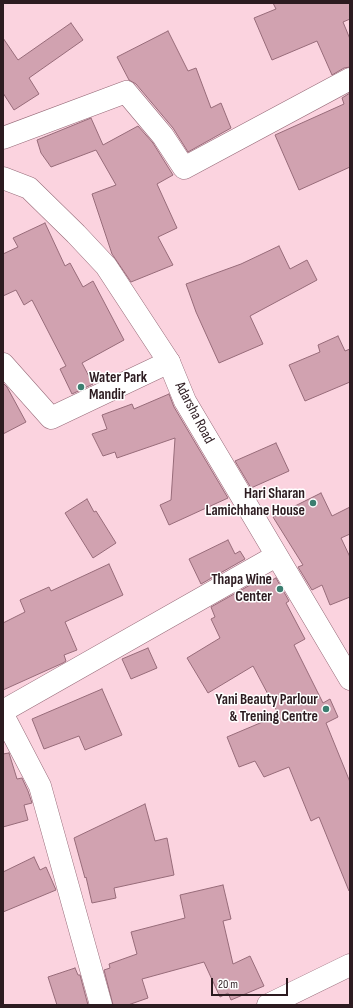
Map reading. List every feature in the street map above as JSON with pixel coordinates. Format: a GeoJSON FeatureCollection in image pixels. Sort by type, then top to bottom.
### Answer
{"type":"FeatureCollection","features":[{"type":"Feature","properties":{"kind":"street"},"geometry":{"type":"LineString","coordinates":[[3,138],[126,92],[163,136],[184,168],[350,79]]}},
{"type":"Feature","properties":{"kind":"street","name":"Adarsha Road"},"geometry":{"type":"LineString","coordinates":[[3,178],[29,188],[106,266],[169,362],[185,401],[350,680]]}},
{"type":"Feature","properties":{"kind":"street"},"geometry":{"type":"LineString","coordinates":[[3,364],[51,418],[169,362]]}},
{"type":"Feature","properties":{"kind":"street"},"geometry":{"type":"LineString","coordinates":[[3,711],[276,556]]}},
{"type":"Feature","properties":{"kind":"street"},"geometry":{"type":"LineString","coordinates":[[3,714],[40,786],[101,1005]]}},
{"type":"Feature","properties":{"kind":"street"},"geometry":{"type":"LineString","coordinates":[[268,1005],[350,965]]}},
{"type":"Feature","properties":{"kind":"building"},"geometry":{"type":"Polygon","coordinates":[[[273,3],[350,3],[350,19],[343,22],[350,39],[350,67],[344,68],[332,75],[317,41],[272,60],[254,18],[276,9],[273,3]]]}},
{"type":"Feature","properties":{"kind":"building"},"geometry":{"type":"Polygon","coordinates":[[[71,23],[83,40],[29,78],[39,94],[14,110],[3,93],[3,38],[18,60],[71,23]]]}},
{"type":"Feature","properties":{"kind":"building"},"geometry":{"type":"Polygon","coordinates":[[[168,31],[188,71],[196,68],[211,108],[221,103],[231,128],[188,152],[173,128],[136,84],[129,80],[117,57],[168,31]]]}},
{"type":"Feature","properties":{"kind":"building"},"geometry":{"type":"Polygon","coordinates":[[[350,93],[350,167],[299,190],[275,135],[344,104],[342,98],[350,93]]]}},
{"type":"Feature","properties":{"kind":"building"},"geometry":{"type":"Polygon","coordinates":[[[91,118],[103,145],[138,126],[153,143],[173,175],[157,184],[177,228],[158,237],[173,265],[131,282],[112,254],[92,194],[116,185],[96,150],[51,167],[41,153],[37,140],[91,118]]]}},
{"type":"Feature","properties":{"kind":"building"},"geometry":{"type":"Polygon","coordinates":[[[45,223],[65,266],[70,263],[83,287],[93,281],[124,340],[82,363],[93,384],[72,394],[60,369],[66,366],[32,300],[24,305],[16,290],[3,296],[3,254],[18,247],[13,238],[45,223]]]}},
{"type":"Feature","properties":{"kind":"building"},"geometry":{"type":"Polygon","coordinates":[[[279,246],[290,269],[307,260],[317,280],[250,316],[263,344],[219,363],[196,312],[186,284],[241,264],[279,246]]]}},
{"type":"Feature","properties":{"kind":"building"},"geometry":{"type":"Polygon","coordinates":[[[338,336],[345,351],[350,349],[350,382],[305,401],[289,365],[320,352],[318,345],[338,336]]]}},
{"type":"Feature","properties":{"kind":"building"},"geometry":{"type":"Polygon","coordinates":[[[3,383],[7,387],[26,422],[3,434],[3,383]]]}},
{"type":"Feature","properties":{"kind":"building"},"geometry":{"type":"Polygon","coordinates":[[[169,394],[174,407],[228,498],[169,525],[160,505],[171,500],[175,438],[117,458],[115,452],[103,456],[92,434],[107,429],[102,415],[132,404],[134,409],[169,394]]]}},
{"type":"Feature","properties":{"kind":"building"},"geometry":{"type":"Polygon","coordinates":[[[276,443],[289,471],[251,488],[235,461],[276,443]]]}},
{"type":"Feature","properties":{"kind":"building"},"geometry":{"type":"Polygon","coordinates":[[[321,493],[332,516],[350,507],[350,534],[341,538],[350,557],[350,597],[330,605],[322,585],[312,590],[298,567],[303,565],[273,517],[321,493]]]}},
{"type":"Feature","properties":{"kind":"building"},"geometry":{"type":"Polygon","coordinates":[[[87,499],[94,512],[96,511],[116,543],[93,558],[65,513],[87,499]]]}},
{"type":"Feature","properties":{"kind":"building"},"geometry":{"type":"Polygon","coordinates":[[[228,540],[235,554],[240,551],[245,559],[201,584],[189,559],[228,540]]]}},
{"type":"Feature","properties":{"kind":"building"},"geometry":{"type":"Polygon","coordinates":[[[109,564],[123,595],[65,622],[77,650],[64,655],[66,661],[63,663],[3,690],[3,623],[25,612],[20,600],[49,587],[51,591],[109,564]]]}},
{"type":"Feature","properties":{"kind":"building"},"geometry":{"type":"Polygon","coordinates":[[[276,578],[289,601],[286,603],[305,639],[294,645],[323,703],[330,699],[338,717],[326,723],[350,782],[350,891],[319,817],[311,821],[289,767],[264,777],[255,761],[239,767],[227,737],[279,715],[253,666],[208,693],[187,658],[220,638],[211,619],[215,617],[211,607],[259,580],[262,585],[276,578]]]}},
{"type":"Feature","properties":{"kind":"building"},"geometry":{"type":"Polygon","coordinates":[[[148,648],[157,668],[131,679],[122,659],[148,648]]]}},
{"type":"Feature","properties":{"kind":"building"},"geometry":{"type":"Polygon","coordinates":[[[102,689],[122,735],[85,750],[79,736],[44,749],[32,719],[102,689]]]}},
{"type":"Feature","properties":{"kind":"building"},"geometry":{"type":"Polygon","coordinates":[[[9,753],[17,779],[22,778],[32,803],[24,805],[28,820],[3,827],[3,754],[9,753]]]}},
{"type":"Feature","properties":{"kind":"building"},"geometry":{"type":"Polygon","coordinates":[[[145,804],[155,841],[167,838],[174,875],[114,888],[116,898],[92,903],[74,838],[145,804]]]}},
{"type":"Feature","properties":{"kind":"building"},"geometry":{"type":"Polygon","coordinates":[[[34,857],[40,870],[46,867],[56,890],[3,912],[3,872],[34,857]]]}},
{"type":"Feature","properties":{"kind":"building"},"geometry":{"type":"Polygon","coordinates":[[[223,885],[231,919],[223,921],[233,964],[250,956],[264,986],[231,1000],[228,993],[220,997],[204,962],[142,979],[148,998],[128,1005],[113,1005],[104,970],[110,968],[109,964],[137,954],[131,932],[185,918],[180,895],[223,885]]]}},
{"type":"Feature","properties":{"kind":"building"},"geometry":{"type":"Polygon","coordinates":[[[75,968],[78,975],[80,975],[88,1005],[57,1005],[48,977],[75,968]]]}},
{"type":"Feature","properties":{"kind":"place","name":"Water Park Mandir"},"geometry":{"type":"Point","coordinates":[81,387]}},
{"type":"Feature","properties":{"kind":"place","name":"Hari Sharan Lamichhane House"},"geometry":{"type":"Point","coordinates":[313,503]}},
{"type":"Feature","properties":{"kind":"place","name":"Thapa Wine Center"},"geometry":{"type":"Point","coordinates":[280,589]}},
{"type":"Feature","properties":{"kind":"place","name":"Yani Beauty Parlour & Trening Centre"},"geometry":{"type":"Point","coordinates":[326,709]}}]}
